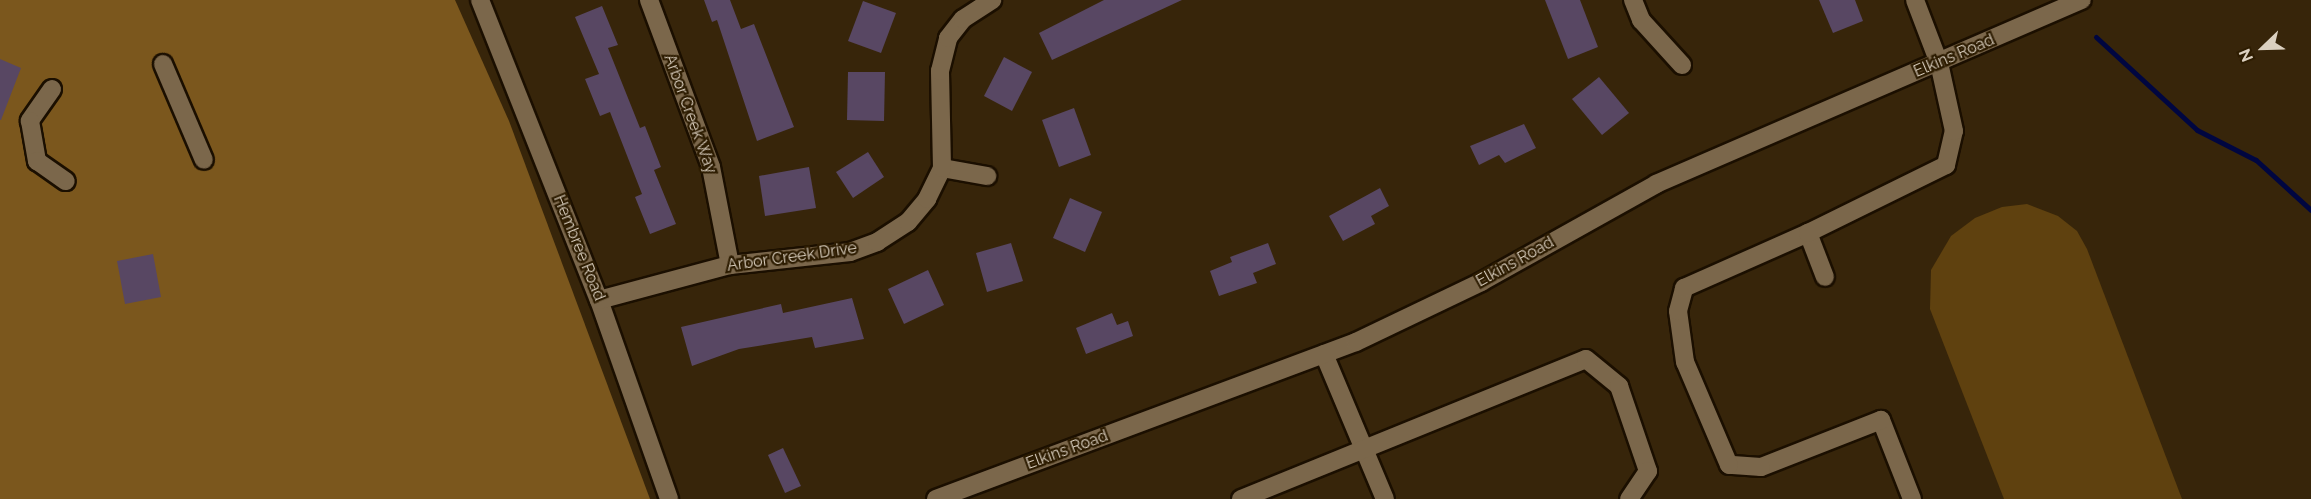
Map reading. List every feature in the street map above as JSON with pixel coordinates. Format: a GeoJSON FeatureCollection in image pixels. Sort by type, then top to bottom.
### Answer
{"type":"FeatureCollection","features":[{"type":"Feature","properties":{"kind":"street","name":"Hembree Road"},"geometry":{"type":"LineString","coordinates":[[480,0],[599,300],[669,499]]}},
{"type":"Feature","properties":{"kind":"street","name":"Arbor Creek Way"},"geometry":{"type":"LineString","coordinates":[[649,0],[711,167],[730,265]]}},
{"type":"Feature","properties":{"kind":"street","name":"Arbor Creek Drive"},"geometry":{"type":"LineString","coordinates":[[599,300],[730,265],[850,252],[877,242],[908,222],[927,199],[942,168],[940,71],[948,38],[963,19],[992,0]]}},
{"type":"Feature","properties":{"kind":"street"},"geometry":{"type":"LineString","coordinates":[[1633,0],[1641,20],[1682,65]]}},
{"type":"Feature","properties":{"kind":"street"},"geometry":{"type":"LineString","coordinates":[[1912,499],[1881,420],[1761,467],[1729,465],[1685,362],[1678,311],[1684,288],[1808,233],[1946,165],[1954,131],[1939,63],[1915,0]]}},
{"type":"Feature","properties":{"kind":"street","name":"Elkins Road"},"geometry":{"type":"LineString","coordinates":[[936,499],[1324,354],[1481,282],[1656,184],[1772,131],[1939,63],[2082,0]]}},
{"type":"Feature","properties":{"kind":"street"},"geometry":{"type":"LineString","coordinates":[[164,64],[204,160]]}},
{"type":"Feature","properties":{"kind":"street"},"geometry":{"type":"LineString","coordinates":[[51,89],[30,120],[37,161],[66,182]]}},
{"type":"Feature","properties":{"kind":"street"},"geometry":{"type":"LineString","coordinates":[[942,168],[987,177]]}},
{"type":"Feature","properties":{"kind":"street"},"geometry":{"type":"LineString","coordinates":[[1808,233],[1825,277]]}},
{"type":"Feature","properties":{"kind":"street"},"geometry":{"type":"LineString","coordinates":[[1324,354],[1385,499]]}},
{"type":"Feature","properties":{"kind":"street"},"geometry":{"type":"LineString","coordinates":[[1241,499],[1586,359],[1619,386],[1648,471],[1629,499]]}},
{"type":"Feature","properties":{"kind":"shaded area"},"geometry":{"type":"Polygon","coordinates":[[[0,0],[455,0],[509,121],[650,499],[0,499],[0,0]]]}},
{"type":"Feature","properties":{"kind":"shaded area"},"geometry":{"type":"Polygon","coordinates":[[[2027,204],[2058,216],[2077,231],[2087,249],[2182,499],[2004,499],[1930,309],[1931,270],[1951,236],[1975,218],[2002,207],[2027,204]]]}},
{"type":"Feature","properties":{"kind":"building"},"geometry":{"type":"Polygon","coordinates":[[[704,0],[730,0],[741,29],[754,24],[794,127],[757,141],[717,20],[712,22],[704,0]]]}},
{"type":"Feature","properties":{"kind":"building"},"geometry":{"type":"Polygon","coordinates":[[[1104,0],[1182,0],[1052,60],[1039,33],[1104,0]]]}},
{"type":"Feature","properties":{"kind":"building"},"geometry":{"type":"Polygon","coordinates":[[[1545,0],[1580,0],[1598,47],[1568,59],[1545,0]]]}},
{"type":"Feature","properties":{"kind":"building"},"geometry":{"type":"Polygon","coordinates":[[[1819,0],[1855,0],[1863,21],[1833,33],[1819,0]]]}},
{"type":"Feature","properties":{"kind":"building"},"geometry":{"type":"Polygon","coordinates":[[[863,1],[896,13],[881,53],[848,41],[863,1]]]}},
{"type":"Feature","properties":{"kind":"building"},"geometry":{"type":"Polygon","coordinates":[[[602,6],[618,45],[608,48],[640,128],[645,126],[661,167],[654,170],[676,224],[650,234],[635,197],[642,194],[610,112],[600,116],[585,79],[599,74],[575,17],[602,6]]]}},
{"type":"Feature","properties":{"kind":"building"},"geometry":{"type":"Polygon","coordinates":[[[1004,57],[1032,72],[1012,111],[984,96],[1004,57]]]}},
{"type":"Feature","properties":{"kind":"building"},"geometry":{"type":"Polygon","coordinates":[[[0,59],[21,68],[1,120],[0,120],[0,59]]]}},
{"type":"Feature","properties":{"kind":"building"},"geometry":{"type":"Polygon","coordinates":[[[848,72],[885,72],[884,121],[847,120],[848,72]]]}},
{"type":"Feature","properties":{"kind":"building"},"geometry":{"type":"Polygon","coordinates":[[[1599,77],[1629,113],[1602,135],[1572,99],[1599,77]]]}},
{"type":"Feature","properties":{"kind":"building"},"geometry":{"type":"Polygon","coordinates":[[[1074,108],[1091,155],[1059,167],[1042,120],[1074,108]]]}},
{"type":"Feature","properties":{"kind":"building"},"geometry":{"type":"Polygon","coordinates":[[[1524,124],[1536,148],[1505,163],[1499,155],[1479,165],[1470,146],[1524,124]]]}},
{"type":"Feature","properties":{"kind":"building"},"geometry":{"type":"Polygon","coordinates":[[[868,152],[884,177],[853,198],[836,172],[868,152]]]}},
{"type":"Feature","properties":{"kind":"building"},"geometry":{"type":"Polygon","coordinates":[[[809,167],[816,208],[765,216],[759,176],[809,167]]]}},
{"type":"Feature","properties":{"kind":"building"},"geometry":{"type":"Polygon","coordinates":[[[1380,188],[1389,206],[1371,216],[1375,224],[1343,241],[1329,216],[1380,188]]]}},
{"type":"Feature","properties":{"kind":"building"},"geometry":{"type":"Polygon","coordinates":[[[1070,198],[1102,212],[1085,252],[1053,238],[1070,198]]]}},
{"type":"Feature","properties":{"kind":"building"},"geometry":{"type":"Polygon","coordinates":[[[1011,243],[1023,281],[987,292],[976,253],[1011,243]]]}},
{"type":"Feature","properties":{"kind":"building"},"geometry":{"type":"Polygon","coordinates":[[[1268,243],[1276,264],[1253,273],[1257,283],[1219,296],[1210,271],[1232,262],[1230,257],[1268,243]]]}},
{"type":"Feature","properties":{"kind":"building"},"geometry":{"type":"Polygon","coordinates":[[[153,254],[161,297],[125,304],[117,261],[153,254]]]}},
{"type":"Feature","properties":{"kind":"building"},"geometry":{"type":"Polygon","coordinates":[[[928,270],[944,305],[904,324],[888,289],[928,270]]]}},
{"type":"Feature","properties":{"kind":"building"},"geometry":{"type":"Polygon","coordinates":[[[852,298],[864,339],[815,348],[812,337],[739,349],[692,366],[681,327],[781,304],[783,313],[852,298]]]}},
{"type":"Feature","properties":{"kind":"building"},"geometry":{"type":"Polygon","coordinates":[[[1112,313],[1117,325],[1128,321],[1133,336],[1086,354],[1076,328],[1112,313]]]}},
{"type":"Feature","properties":{"kind":"building"},"geometry":{"type":"Polygon","coordinates":[[[783,448],[801,486],[785,493],[768,455],[783,448]]]}},
{"type":"Feature","properties":{"kind":"waterway"},"geometry":{"type":"LineString","coordinates":[[2096,37],[2197,130],[2256,160],[2311,210]]}}]}
